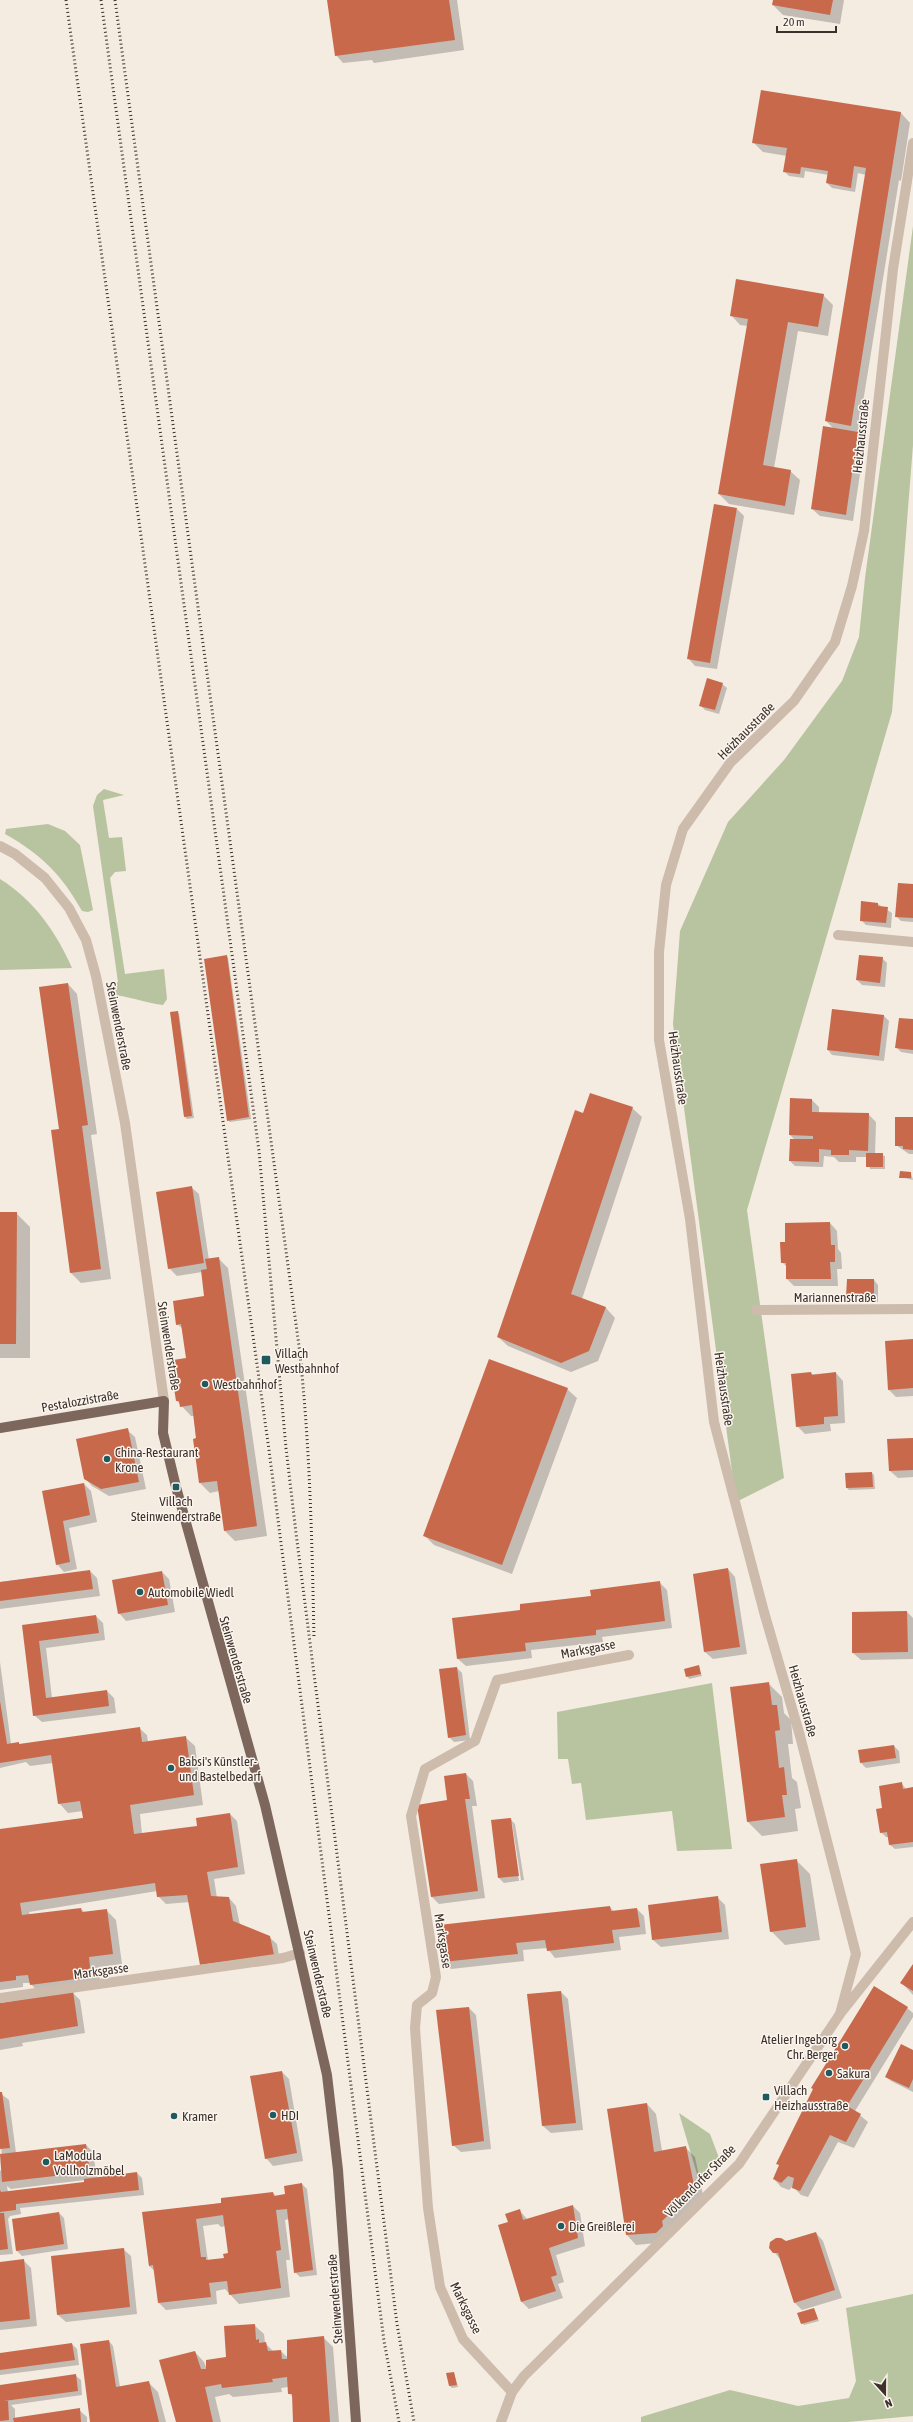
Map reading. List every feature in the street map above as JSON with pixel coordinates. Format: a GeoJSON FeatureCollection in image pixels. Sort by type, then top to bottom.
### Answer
{"type":"FeatureCollection","features":[{"type":"Feature","properties":{"kind":"main road","name":"Pestalozzistraße"},"geometry":{"type":"LineString","coordinates":[[0,1428],[164,1401]]}},
{"type":"Feature","properties":{"kind":"main road","name":"Steinwenderstraße"},"geometry":{"type":"LineString","coordinates":[[164,1401],[163,1433],[176,1487],[264,1805],[300,1953],[327,2075],[338,2170],[356,2422]]}},
{"type":"Feature","properties":{"kind":"street","name":"Heizhausstraße"},"geometry":{"type":"LineString","coordinates":[[840,2014],[856,1954],[802,1744],[764,1612],[714,1422],[690,1219],[659,1040],[659,952],[666,885],[683,828],[730,763],[794,701],[835,642],[852,586],[864,531],[893,269],[913,143]]}},
{"type":"Feature","properties":{"kind":"street","name":"Steinwenderstraße"},"geometry":{"type":"LineString","coordinates":[[0,846],[15,854],[45,878],[69,908],[86,940],[96,976],[125,1123],[164,1401]]}},
{"type":"Feature","properties":{"kind":"street"},"geometry":{"type":"LineString","coordinates":[[838,935],[913,942]]}},
{"type":"Feature","properties":{"kind":"street","name":"Mariannenstraße"},"geometry":{"type":"LineString","coordinates":[[756,1310],[913,1309]]}},
{"type":"Feature","properties":{"kind":"street","name":"Marksgasse"},"geometry":{"type":"LineString","coordinates":[[512,2392],[464,2339],[440,2287],[428,2208],[415,2028],[417,2005],[432,1993],[436,1977],[411,1816],[425,1769],[475,1741],[497,1680],[629,1655]]}},
{"type":"Feature","properties":{"kind":"street","name":"Völkendorfer Straße"},"geometry":{"type":"LineString","coordinates":[[501,2422],[512,2392],[524,2376],[610,2288],[738,2164],[840,2014],[913,1922]]}},
{"type":"Feature","properties":{"kind":"street","name":"Marksgasse"},"geometry":{"type":"LineString","coordinates":[[0,1998],[282,1958],[300,1953]]}},
{"type":"Feature","properties":{"kind":"green space"},"geometry":{"type":"Polygon","coordinates":[[[913,226],[913,445],[892,712],[747,1210],[784,1478],[736,1502],[673,1024],[680,931],[728,822],[784,760],[842,681],[859,637],[865,578],[913,226]]]}},
{"type":"Feature","properties":{"kind":"green space"},"geometry":{"type":"Polygon","coordinates":[[[104,789],[124,795],[103,800],[109,838],[122,837],[126,871],[115,872],[110,878],[125,974],[164,969],[167,999],[163,1005],[123,996],[109,995],[109,988],[118,982],[93,806],[97,795],[104,789]]]}},
{"type":"Feature","properties":{"kind":"green space"},"geometry":{"type":"Polygon","coordinates":[[[48,824],[65,831],[80,845],[93,910],[88,912],[82,911],[67,887],[50,866],[29,849],[5,834],[6,829],[48,824]]]}},
{"type":"Feature","properties":{"kind":"green space"},"geometry":{"type":"Polygon","coordinates":[[[0,879],[12,887],[34,907],[43,918],[59,942],[72,968],[0,970],[0,879]]]}},
{"type":"Feature","properties":{"kind":"green space"},"geometry":{"type":"Polygon","coordinates":[[[712,1683],[732,1849],[677,1851],[672,1811],[586,1820],[581,1783],[572,1784],[568,1759],[558,1759],[557,1712],[712,1683]]]}},
{"type":"Feature","properties":{"kind":"green space"},"geometry":{"type":"Polygon","coordinates":[[[679,2113],[710,2134],[719,2158],[699,2181],[679,2113]]]}},
{"type":"Feature","properties":{"kind":"green space"},"geometry":{"type":"Polygon","coordinates":[[[913,2294],[913,2416],[848,2422],[641,2422],[641,2417],[730,2390],[798,2406],[849,2398],[856,2381],[846,2308],[913,2294]]]}},
{"type":"Feature","properties":{"kind":"building"},"geometry":{"type":"Polygon","coordinates":[[[327,0],[449,0],[455,40],[335,56],[327,0]]]}},
{"type":"Feature","properties":{"kind":"building"},"geometry":{"type":"Polygon","coordinates":[[[773,0],[833,0],[830,15],[772,5],[773,0]]]}},
{"type":"Feature","properties":{"kind":"building"},"geometry":{"type":"Polygon","coordinates":[[[761,90],[901,112],[851,426],[825,421],[866,168],[854,166],[851,188],[826,183],[828,171],[801,167],[800,174],[783,172],[787,148],[752,143],[761,90]]]}},
{"type":"Feature","properties":{"kind":"building"},"geometry":{"type":"Polygon","coordinates":[[[736,279],[824,294],[818,327],[788,322],[763,465],[791,470],[785,506],[718,494],[748,319],[730,316],[736,279]]]}},
{"type":"Feature","properties":{"kind":"building"},"geometry":{"type":"Polygon","coordinates":[[[823,426],[858,432],[846,515],[811,509],[823,426]]]}},
{"type":"Feature","properties":{"kind":"building"},"geometry":{"type":"Polygon","coordinates":[[[714,504],[737,508],[710,663],[687,659],[714,504]]]}},
{"type":"Feature","properties":{"kind":"building"},"geometry":{"type":"Polygon","coordinates":[[[707,678],[723,683],[715,710],[699,706],[707,678]]]}},
{"type":"Feature","properties":{"kind":"building"},"geometry":{"type":"Polygon","coordinates":[[[898,883],[913,884],[913,918],[895,917],[898,883]]]}},
{"type":"Feature","properties":{"kind":"building"},"geometry":{"type":"Polygon","coordinates":[[[861,901],[878,903],[878,906],[888,907],[886,923],[860,921],[861,901]]]}},
{"type":"Feature","properties":{"kind":"building"},"geometry":{"type":"Polygon","coordinates":[[[227,955],[249,1117],[227,1121],[204,959],[227,955]]]}},
{"type":"Feature","properties":{"kind":"building"},"geometry":{"type":"Polygon","coordinates":[[[859,955],[883,957],[880,983],[856,980],[859,955]]]}},
{"type":"Feature","properties":{"kind":"building"},"geometry":{"type":"Polygon","coordinates":[[[68,983],[88,1125],[82,1126],[101,1269],[70,1273],[51,1130],[59,1129],[39,987],[68,983]]]}},
{"type":"Feature","properties":{"kind":"building"},"geometry":{"type":"Polygon","coordinates":[[[832,1009],[884,1015],[879,1056],[827,1050],[832,1009]]]}},
{"type":"Feature","properties":{"kind":"building"},"geometry":{"type":"Polygon","coordinates":[[[178,1011],[192,1116],[184,1117],[170,1012],[178,1011]]]}},
{"type":"Feature","properties":{"kind":"building"},"geometry":{"type":"Polygon","coordinates":[[[899,1018],[913,1019],[913,1050],[895,1048],[899,1018]]]}},
{"type":"Feature","properties":{"kind":"building"},"geometry":{"type":"Polygon","coordinates":[[[590,1093],[633,1107],[571,1294],[606,1307],[589,1351],[561,1363],[497,1337],[575,1110],[583,1113],[590,1093]]]}},
{"type":"Feature","properties":{"kind":"building"},"geometry":{"type":"Polygon","coordinates":[[[790,1098],[812,1099],[812,1112],[869,1113],[868,1151],[849,1150],[849,1155],[831,1155],[831,1150],[819,1149],[819,1162],[789,1161],[790,1139],[813,1139],[813,1136],[789,1135],[790,1098]]]}},
{"type":"Feature","properties":{"kind":"building"},"geometry":{"type":"Polygon","coordinates":[[[895,1117],[913,1117],[913,1150],[903,1149],[903,1146],[895,1146],[895,1117]]]}},
{"type":"Feature","properties":{"kind":"building"},"geometry":{"type":"Polygon","coordinates":[[[866,1153],[883,1153],[883,1167],[866,1167],[866,1153]]]}},
{"type":"Feature","properties":{"kind":"building"},"geometry":{"type":"Polygon","coordinates":[[[900,1171],[911,1172],[911,1178],[899,1178],[900,1171]]]}},
{"type":"Feature","properties":{"kind":"building"},"geometry":{"type":"Polygon","coordinates":[[[192,1186],[204,1263],[168,1269],[156,1192],[192,1186]]]}},
{"type":"Feature","properties":{"kind":"building"},"geometry":{"type":"Polygon","coordinates":[[[0,1212],[17,1212],[16,1344],[0,1344],[0,1212]]]}},
{"type":"Feature","properties":{"kind":"building"},"geometry":{"type":"Polygon","coordinates":[[[830,1222],[831,1245],[835,1245],[835,1262],[830,1262],[831,1279],[786,1279],[786,1263],[781,1263],[780,1242],[785,1242],[785,1223],[830,1222]]]}},
{"type":"Feature","properties":{"kind":"building","name":"Westbahnhof"},"geometry":{"type":"Polygon","coordinates":[[[219,1257],[257,1526],[224,1531],[217,1481],[199,1483],[193,1439],[196,1438],[192,1405],[180,1407],[179,1401],[176,1401],[171,1368],[174,1368],[173,1360],[186,1358],[181,1324],[176,1325],[173,1301],[204,1296],[201,1270],[207,1269],[205,1259],[219,1257]]]}},
{"type":"Feature","properties":{"kind":"building"},"geometry":{"type":"Polygon","coordinates":[[[847,1279],[874,1279],[874,1298],[846,1297],[847,1279]]]}},
{"type":"Feature","properties":{"kind":"building"},"geometry":{"type":"Polygon","coordinates":[[[913,1339],[913,1388],[888,1390],[885,1341],[913,1339]]]}},
{"type":"Feature","properties":{"kind":"building"},"geometry":{"type":"Polygon","coordinates":[[[489,1359],[568,1388],[502,1565],[423,1536],[489,1359]]]}},
{"type":"Feature","properties":{"kind":"building"},"geometry":{"type":"Polygon","coordinates":[[[811,1372],[812,1375],[836,1372],[838,1416],[824,1417],[824,1424],[796,1427],[791,1374],[811,1372]]]}},
{"type":"Feature","properties":{"kind":"building","name":"China-Restaurant Krone"},"geometry":{"type":"Polygon","coordinates":[[[128,1428],[139,1482],[101,1489],[84,1479],[76,1439],[128,1428]]]}},
{"type":"Feature","properties":{"kind":"building"},"geometry":{"type":"Polygon","coordinates":[[[913,1438],[913,1470],[889,1471],[887,1439],[913,1438]]]}},
{"type":"Feature","properties":{"kind":"building"},"geometry":{"type":"Polygon","coordinates":[[[872,1472],[873,1487],[846,1488],[845,1473],[872,1472]]]}},
{"type":"Feature","properties":{"kind":"building"},"geometry":{"type":"Polygon","coordinates":[[[84,1483],[90,1515],[63,1521],[70,1562],[56,1565],[42,1491],[84,1483]]]}},
{"type":"Feature","properties":{"kind":"building"},"geometry":{"type":"Polygon","coordinates":[[[728,1568],[740,1647],[704,1652],[693,1574],[728,1568]]]}},
{"type":"Feature","properties":{"kind":"building"},"geometry":{"type":"Polygon","coordinates":[[[90,1570],[93,1589],[0,1601],[0,1582],[90,1570]]]}},
{"type":"Feature","properties":{"kind":"building","name":"Automobile Wiedl"},"geometry":{"type":"Polygon","coordinates":[[[162,1571],[168,1605],[118,1614],[112,1580],[162,1571]]]}},
{"type":"Feature","properties":{"kind":"building"},"geometry":{"type":"Polygon","coordinates":[[[660,1581],[665,1621],[596,1630],[596,1635],[525,1643],[526,1651],[457,1659],[452,1618],[520,1610],[520,1604],[591,1596],[590,1590],[660,1581]]]}},
{"type":"Feature","properties":{"kind":"building"},"geometry":{"type":"Polygon","coordinates":[[[907,1611],[908,1652],[852,1653],[852,1612],[907,1611]]]}},
{"type":"Feature","properties":{"kind":"building"},"geometry":{"type":"Polygon","coordinates":[[[96,1615],[99,1633],[39,1641],[46,1698],[107,1690],[109,1706],[33,1716],[22,1625],[96,1615]]]}},
{"type":"Feature","properties":{"kind":"building"},"geometry":{"type":"Polygon","coordinates":[[[699,1665],[701,1674],[686,1677],[684,1669],[699,1665]]]}},
{"type":"Feature","properties":{"kind":"building"},"geometry":{"type":"Polygon","coordinates":[[[457,1667],[466,1735],[448,1738],[439,1669],[457,1667]]]}},
{"type":"Feature","properties":{"kind":"building"},"geometry":{"type":"Polygon","coordinates":[[[769,1682],[772,1705],[777,1705],[780,1730],[775,1731],[779,1768],[784,1767],[787,1795],[782,1795],[785,1817],[747,1822],[730,1687],[769,1682]]]}},
{"type":"Feature","properties":{"kind":"building"},"geometry":{"type":"Polygon","coordinates":[[[0,1701],[7,1744],[19,1742],[19,1744],[140,1727],[142,1742],[186,1736],[194,1795],[130,1805],[134,1834],[197,1826],[196,1818],[230,1813],[238,1867],[207,1872],[211,1896],[229,1897],[233,1921],[270,1936],[274,1955],[200,1965],[187,1895],[157,1897],[155,1883],[20,1903],[22,1915],[81,1908],[82,1912],[107,1909],[113,1954],[89,1957],[91,1977],[30,1985],[28,1975],[16,1976],[16,1980],[0,1982],[0,1829],[83,1818],[80,1801],[58,1804],[51,1755],[0,1763],[0,1701]]]}},
{"type":"Feature","properties":{"kind":"building"},"geometry":{"type":"Polygon","coordinates":[[[894,1745],[896,1758],[860,1763],[858,1750],[894,1745]]]}},
{"type":"Feature","properties":{"kind":"building"},"geometry":{"type":"Polygon","coordinates":[[[466,1773],[470,1799],[465,1799],[478,1891],[431,1897],[417,1805],[447,1800],[444,1776],[466,1773]]]}},
{"type":"Feature","properties":{"kind":"building"},"geometry":{"type":"Polygon","coordinates":[[[902,1782],[903,1789],[913,1787],[913,1842],[889,1845],[887,1832],[880,1833],[876,1809],[882,1808],[879,1786],[902,1782]]]}},
{"type":"Feature","properties":{"kind":"building"},"geometry":{"type":"Polygon","coordinates":[[[511,1818],[519,1876],[498,1878],[491,1820],[511,1818]]]}},
{"type":"Feature","properties":{"kind":"building"},"geometry":{"type":"Polygon","coordinates":[[[797,1859],[806,1927],[770,1932],[760,1864],[797,1859]]]}},
{"type":"Feature","properties":{"kind":"building"},"geometry":{"type":"Polygon","coordinates":[[[718,1896],[722,1932],[652,1940],[648,1905],[718,1896]]]}},
{"type":"Feature","properties":{"kind":"building"},"geometry":{"type":"Polygon","coordinates":[[[610,1906],[611,1911],[637,1908],[640,1927],[612,1930],[614,1943],[547,1951],[545,1940],[516,1943],[518,1954],[443,1962],[439,1925],[610,1906]]]}},
{"type":"Feature","properties":{"kind":"building"},"geometry":{"type":"Polygon","coordinates":[[[913,1964],[913,1991],[900,1983],[913,1964]]]}},
{"type":"Feature","properties":{"kind":"building"},"geometry":{"type":"Polygon","coordinates":[[[874,1986],[908,2007],[847,2106],[861,2114],[846,2142],[830,2135],[800,2191],[792,2188],[794,2178],[788,2176],[781,2183],[773,2179],[779,2165],[776,2164],[813,2089],[811,2088],[874,1986]]]}},
{"type":"Feature","properties":{"kind":"building"},"geometry":{"type":"Polygon","coordinates":[[[73,1991],[78,2026],[0,2039],[0,2003],[73,1991]]]}},
{"type":"Feature","properties":{"kind":"building"},"geometry":{"type":"Polygon","coordinates":[[[561,1991],[576,2123],[542,2126],[527,1994],[561,1991]]]}},
{"type":"Feature","properties":{"kind":"building"},"geometry":{"type":"Polygon","coordinates":[[[469,2007],[484,2141],[452,2146],[436,2010],[469,2007]]]}},
{"type":"Feature","properties":{"kind":"building"},"geometry":{"type":"Polygon","coordinates":[[[901,2044],[913,2050],[913,2079],[909,2088],[885,2077],[901,2044]]]}},
{"type":"Feature","properties":{"kind":"building","name":"HDI"},"geometry":{"type":"Polygon","coordinates":[[[282,2071],[297,2153],[265,2159],[250,2076],[282,2071]]]}},
{"type":"Feature","properties":{"kind":"building"},"geometry":{"type":"Polygon","coordinates":[[[0,2092],[2,2092],[10,2148],[0,2149],[0,2092]]]}},
{"type":"Feature","properties":{"kind":"building"},"geometry":{"type":"Polygon","coordinates":[[[647,2103],[654,2152],[686,2146],[695,2190],[662,2221],[663,2226],[656,2233],[626,2235],[607,2109],[647,2103]]]}},
{"type":"Feature","properties":{"kind":"building"},"geometry":{"type":"Polygon","coordinates":[[[86,2144],[90,2172],[2,2182],[0,2154],[86,2144]]]}},
{"type":"Feature","properties":{"kind":"building"},"geometry":{"type":"Polygon","coordinates":[[[137,2172],[139,2190],[16,2204],[16,2210],[0,2212],[0,2190],[1,2192],[84,2182],[84,2179],[137,2172]]]}},
{"type":"Feature","properties":{"kind":"building"},"geometry":{"type":"Polygon","coordinates":[[[302,2183],[313,2270],[294,2273],[287,2209],[276,2210],[281,2250],[276,2251],[281,2288],[229,2295],[227,2281],[209,2283],[211,2297],[158,2303],[153,2265],[149,2266],[142,2212],[221,2203],[221,2198],[273,2192],[274,2196],[285,2194],[284,2186],[302,2183]],[[223,2215],[196,2219],[201,2257],[206,2257],[206,2260],[224,2258],[223,2254],[228,2253],[223,2215]]]}},
{"type":"Feature","properties":{"kind":"building"},"geometry":{"type":"Polygon","coordinates":[[[573,2205],[578,2238],[549,2248],[557,2275],[551,2277],[556,2291],[521,2302],[498,2225],[508,2222],[505,2214],[520,2209],[523,2220],[573,2205]]]}},
{"type":"Feature","properties":{"kind":"building"},"geometry":{"type":"Polygon","coordinates":[[[59,2212],[64,2244],[16,2251],[12,2219],[59,2212]]]}},
{"type":"Feature","properties":{"kind":"building"},"geometry":{"type":"Polygon","coordinates":[[[0,2213],[4,2213],[8,2249],[0,2250],[0,2213]]]}},
{"type":"Feature","properties":{"kind":"building"},"geometry":{"type":"Polygon","coordinates":[[[816,2232],[835,2290],[794,2303],[778,2253],[773,2253],[769,2248],[770,2242],[776,2238],[781,2238],[786,2241],[816,2232]]]}},
{"type":"Feature","properties":{"kind":"building"},"geometry":{"type":"Polygon","coordinates":[[[124,2248],[130,2307],[57,2315],[51,2256],[124,2248]]]}},
{"type":"Feature","properties":{"kind":"building"},"geometry":{"type":"Polygon","coordinates":[[[24,2259],[30,2319],[0,2322],[0,2262],[24,2259]]]}},
{"type":"Feature","properties":{"kind":"building"},"geometry":{"type":"Polygon","coordinates":[[[814,2308],[818,2319],[801,2324],[797,2313],[814,2308]]]}},
{"type":"Feature","properties":{"kind":"building"},"geometry":{"type":"Polygon","coordinates":[[[255,2324],[256,2340],[259,2339],[259,2343],[266,2342],[268,2351],[281,2350],[282,2359],[287,2359],[287,2340],[324,2336],[330,2422],[293,2422],[292,2394],[288,2394],[287,2377],[272,2379],[273,2382],[222,2388],[221,2384],[205,2387],[213,2422],[176,2422],[159,2360],[195,2351],[201,2369],[206,2369],[206,2360],[226,2357],[224,2326],[255,2324]]]}},
{"type":"Feature","properties":{"kind":"building"},"geometry":{"type":"Polygon","coordinates":[[[109,2340],[116,2387],[149,2381],[159,2422],[90,2422],[80,2344],[109,2340]]]}},
{"type":"Feature","properties":{"kind":"building"},"geometry":{"type":"Polygon","coordinates":[[[72,2343],[75,2360],[0,2370],[0,2353],[72,2343]]]}},
{"type":"Feature","properties":{"kind":"building"},"geometry":{"type":"Polygon","coordinates":[[[454,2372],[457,2385],[449,2386],[446,2373],[454,2372]]]}},
{"type":"Feature","properties":{"kind":"building"},"geometry":{"type":"Polygon","coordinates":[[[76,2374],[78,2391],[4,2401],[8,2401],[9,2420],[0,2421],[0,2385],[76,2374]]]}},
{"type":"Feature","properties":{"kind":"building"},"geometry":{"type":"Polygon","coordinates":[[[80,2408],[81,2422],[14,2422],[13,2418],[80,2408]]]}},
{"type":"Feature","properties":{"kind":"railway"},"geometry":{"type":"LineString","coordinates":[[66,0],[269,1450],[384,2341],[399,2422]]}},
{"type":"Feature","properties":{"kind":"railway"},"geometry":{"type":"LineString","coordinates":[[101,0],[259,1151],[286,1448],[296,1533],[397,2324],[414,2422]]}},
{"type":"Feature","properties":{"kind":"railway"},"geometry":{"type":"LineString","coordinates":[[115,0],[299,1346],[308,1455],[314,1639]]}},
{"type":"Feature","properties":{"kind":"place","name":"Villach Westbahnhof"},"geometry":{"type":"Point","coordinates":[266,1360]}},
{"type":"Feature","properties":{"kind":"place","name":"Westbahnhof"},"geometry":{"type":"Point","coordinates":[205,1384]}},
{"type":"Feature","properties":{"kind":"place","name":"China-Restaurant Krone"},"geometry":{"type":"Point","coordinates":[107,1459]}},
{"type":"Feature","properties":{"kind":"place","name":"Villach Steinwenderstraße"},"geometry":{"type":"Point","coordinates":[176,1487]}},
{"type":"Feature","properties":{"kind":"place","name":"Automobile Wiedl"},"geometry":{"type":"Point","coordinates":[140,1592]}},
{"type":"Feature","properties":{"kind":"place","name":"Babsi's Künstler- und Bastelbedarf"},"geometry":{"type":"Point","coordinates":[171,1768]}},
{"type":"Feature","properties":{"kind":"place","name":"Atelier Ingeborg Chr. Berger"},"geometry":{"type":"Point","coordinates":[845,2046]}},
{"type":"Feature","properties":{"kind":"place","name":"Sakura"},"geometry":{"type":"Point","coordinates":[829,2073]}},
{"type":"Feature","properties":{"kind":"place","name":"Villach Heizhausstraße"},"geometry":{"type":"Point","coordinates":[766,2097]}},
{"type":"Feature","properties":{"kind":"place","name":"HDI"},"geometry":{"type":"Point","coordinates":[273,2115]}},
{"type":"Feature","properties":{"kind":"place","name":"Kramer"},"geometry":{"type":"Point","coordinates":[174,2116]}},
{"type":"Feature","properties":{"kind":"place","name":"LaModula Vollholzmöbel"},"geometry":{"type":"Point","coordinates":[46,2162]}},
{"type":"Feature","properties":{"kind":"place","name":"Die Greißlerei"},"geometry":{"type":"Point","coordinates":[561,2226]}}]}
